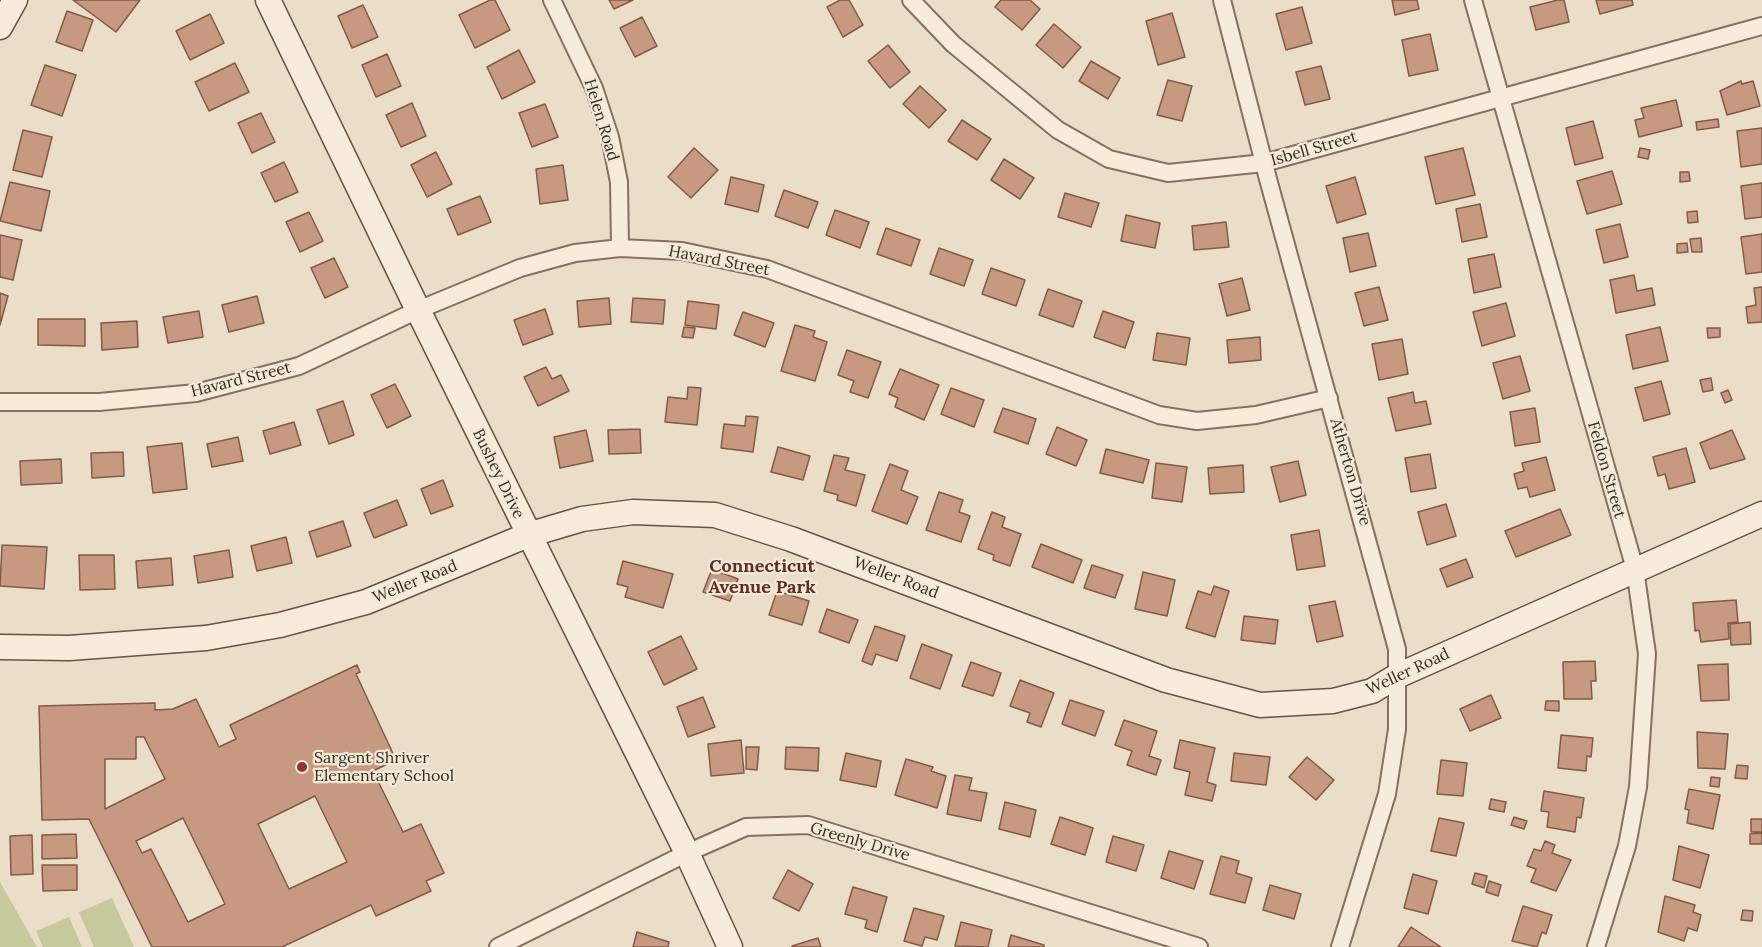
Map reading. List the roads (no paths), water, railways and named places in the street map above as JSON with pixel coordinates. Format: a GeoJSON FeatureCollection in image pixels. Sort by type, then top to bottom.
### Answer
{"type":"FeatureCollection","features":[{"type":"Feature","properties":{"kind":"street"},"geometry":{"type":"LineString","coordinates":[[0,27],[15,0]]}},
{"type":"Feature","properties":{"kind":"street","name":"Bushey Drive"},"geometry":{"type":"LineString","coordinates":[[268,0],[528,535],[687,853],[730,947]]}},
{"type":"Feature","properties":{"kind":"street","name":"Helen Road"},"geometry":{"type":"LineString","coordinates":[[552,0],[594,88],[610,137],[619,182],[620,248]]}},
{"type":"Feature","properties":{"kind":"street","name":"Isbell Street"},"geometry":{"type":"LineString","coordinates":[[911,0],[953,44],[1058,130],[1109,159],[1168,173],[1264,163],[1762,26]]}},
{"type":"Feature","properties":{"kind":"street","name":"Atherton Drive"},"geometry":{"type":"LineString","coordinates":[[1222,0],[1264,163],[1388,606],[1397,649],[1397,729],[1387,794],[1340,947]]}},
{"type":"Feature","properties":{"kind":"street","name":"Feldon Street"},"geometry":{"type":"LineString","coordinates":[[1473,0],[1635,569],[1647,654],[1638,787],[1628,846],[1596,947]]}},
{"type":"Feature","properties":{"kind":"street","name":"Havard Street"},"geometry":{"type":"LineString","coordinates":[[0,402],[99,402],[196,393],[299,366],[418,310],[520,268],[575,253],[620,248],[682,251],[767,269],[1159,415],[1197,421],[1256,416],[1329,398]]}},
{"type":"Feature","properties":{"kind":"street","name":"Weller Road"},"geometry":{"type":"LineString","coordinates":[[0,647],[69,648],[195,639],[280,625],[366,602],[528,535],[582,519],[633,512],[715,515],[791,539],[1166,680],[1260,705],[1333,701],[1372,691],[1397,676],[1762,514]]}},
{"type":"Feature","properties":{"kind":"street","name":"Greenly Drive"},"geometry":{"type":"LineString","coordinates":[[498,947],[687,853],[746,827],[808,825],[1199,947]]}},
{"type":"Feature","properties":{"kind":"place","name":"Sargent Shriver Elementary School"},"geometry":{"type":"Point","coordinates":[302,767]}},
{"type":"Feature","properties":{"kind":"district","name":"Connecticut Avenue Park"},"geometry":{"type":"Point","coordinates":[762,577]}}]}
